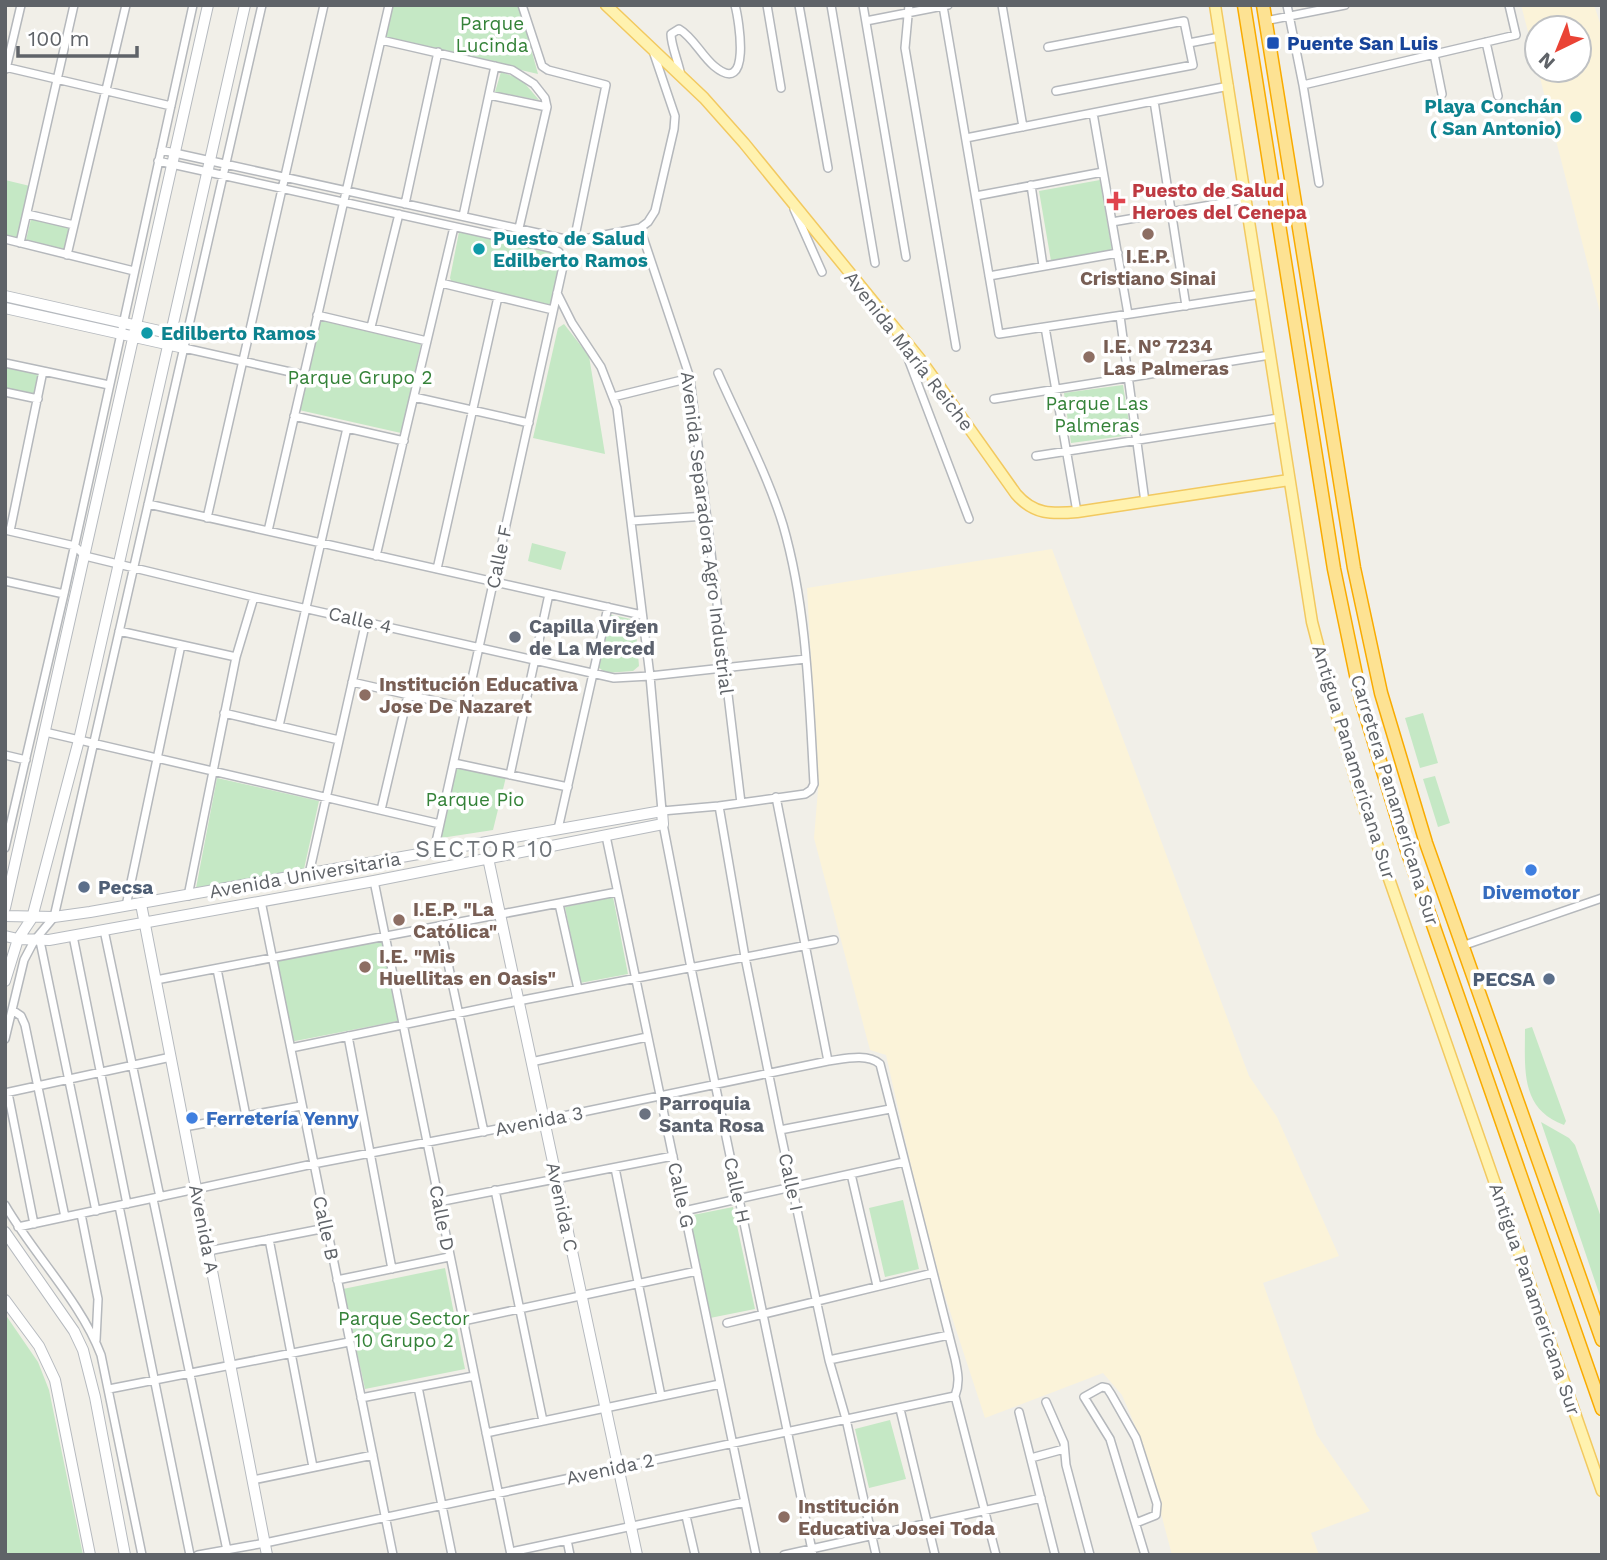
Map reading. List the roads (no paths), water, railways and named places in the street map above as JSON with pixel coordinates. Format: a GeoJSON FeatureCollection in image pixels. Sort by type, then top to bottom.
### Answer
{"type":"FeatureCollection","features":[{"type":"Feature","properties":{"kind":"highway","name":"Carretera Panamericana Sur"},"geometry":{"type":"LineString","coordinates":[[1244,5],[1334,569],[1362,699],[1407,850],[1602,1409]]}},
{"type":"Feature","properties":{"kind":"highway","name":"Carretera Panamericana Sur"},"geometry":{"type":"LineString","coordinates":[[1263,5],[1354,568],[1371,654],[1407,785],[1602,1340]]}},
{"type":"Feature","properties":{"kind":"main road","name":"Avenida María Reiche"},"geometry":{"type":"LineString","coordinates":[[606,5],[723,119],[920,359],[1022,502],[1045,514],[1077,512],[1289,480]]}},
{"type":"Feature","properties":{"kind":"main road","name":"Antigua Panamericana Sur"},"geometry":{"type":"LineString","coordinates":[[1215,5],[1312,622],[1359,792],[1602,1491]]}},
{"type":"Feature","properties":{"kind":"street"},"geometry":{"type":"LineString","coordinates":[[21,5],[6,69],[171,106]]}},
{"type":"Feature","properties":{"kind":"street"},"geometry":{"type":"LineString","coordinates":[[20,243],[74,5]]}},
{"type":"Feature","properties":{"kind":"street"},"geometry":{"type":"LineString","coordinates":[[68,255],[126,5]]}},
{"type":"Feature","properties":{"kind":"street"},"geometry":{"type":"LineString","coordinates":[[5,848],[75,546],[193,5]]}},
{"type":"Feature","properties":{"kind":"street"},"geometry":{"type":"LineString","coordinates":[[5,908],[208,5]]}},
{"type":"Feature","properties":{"kind":"street"},"geometry":{"type":"LineString","coordinates":[[5,981],[18,939],[32,918],[79,740],[245,5]]}},
{"type":"Feature","properties":{"kind":"street"},"geometry":{"type":"LineString","coordinates":[[5,1039],[24,960],[54,917],[262,5]]}},
{"type":"Feature","properties":{"kind":"street"},"geometry":{"type":"LineString","coordinates":[[207,518],[324,5]]}},
{"type":"Feature","properties":{"kind":"street"},"geometry":{"type":"LineString","coordinates":[[268,531],[388,5]]}},
{"type":"Feature","properties":{"kind":"street"},"geometry":{"type":"LineString","coordinates":[[522,5],[542,66],[548,70],[606,85],[574,241]]}},
{"type":"Feature","properties":{"kind":"street"},"geometry":{"type":"LineString","coordinates":[[681,76],[679,60],[670,39],[671,34],[678,29],[713,65],[722,71],[730,72],[736,69],[740,63],[742,48],[735,5]]}},
{"type":"Feature","properties":{"kind":"street"},"geometry":{"type":"LineString","coordinates":[[767,5],[781,88]]}},
{"type":"Feature","properties":{"kind":"street"},"geometry":{"type":"LineString","coordinates":[[799,5],[828,168]]}},
{"type":"Feature","properties":{"kind":"street"},"geometry":{"type":"LineString","coordinates":[[831,5],[875,263]]}},
{"type":"Feature","properties":{"kind":"street"},"geometry":{"type":"LineString","coordinates":[[863,5],[906,257]]}},
{"type":"Feature","properties":{"kind":"street"},"geometry":{"type":"LineString","coordinates":[[1002,5],[1023,127]]}},
{"type":"Feature","properties":{"kind":"street"},"geometry":{"type":"LineString","coordinates":[[1287,5],[1319,183]]}},
{"type":"Feature","properties":{"kind":"street"},"geometry":{"type":"LineString","coordinates":[[1265,21],[1345,5]]}},
{"type":"Feature","properties":{"kind":"street"},"geometry":{"type":"LineString","coordinates":[[1303,85],[1516,35],[1509,5]]}},
{"type":"Feature","properties":{"kind":"street"},"geometry":{"type":"LineString","coordinates":[[866,21],[909,9],[946,6],[999,334],[1261,294]]}},
{"type":"Feature","properties":{"kind":"street"},"geometry":{"type":"LineString","coordinates":[[909,9],[905,48],[956,347]]}},
{"type":"Feature","properties":{"kind":"street"},"geometry":{"type":"LineString","coordinates":[[1048,47],[1184,21],[1189,43],[1193,65],[1056,91]]}},
{"type":"Feature","properties":{"kind":"street"},"geometry":{"type":"LineString","coordinates":[[1189,43],[1220,37]]}},
{"type":"Feature","properties":{"kind":"street"},"geometry":{"type":"LineString","coordinates":[[380,40],[512,70],[534,84],[545,98],[547,107],[519,228]]}},
{"type":"Feature","properties":{"kind":"street"},"geometry":{"type":"LineString","coordinates":[[1486,42],[1498,96]]}},
{"type":"Feature","properties":{"kind":"street"},"geometry":{"type":"LineString","coordinates":[[158,161],[174,159],[226,164],[574,241],[640,228],[655,211],[675,116],[653,50]]}},
{"type":"Feature","properties":{"kind":"street"},"geometry":{"type":"LineString","coordinates":[[405,204],[438,52]]}},
{"type":"Feature","properties":{"kind":"street"},"geometry":{"type":"LineString","coordinates":[[1434,54],[1443,94]]}},
{"type":"Feature","properties":{"kind":"street"},"geometry":{"type":"LineString","coordinates":[[463,216],[495,66]]}},
{"type":"Feature","properties":{"kind":"street"},"geometry":{"type":"LineString","coordinates":[[966,138],[1228,86]]}},
{"type":"Feature","properties":{"kind":"street"},"geometry":{"type":"LineString","coordinates":[[489,95],[547,107]]}},
{"type":"Feature","properties":{"kind":"street"},"geometry":{"type":"LineString","coordinates":[[1154,101],[1185,306]]}},
{"type":"Feature","properties":{"kind":"street"},"geometry":{"type":"LineString","coordinates":[[1093,113],[1118,253],[1128,377],[1145,502]]}},
{"type":"Feature","properties":{"kind":"street"},"geometry":{"type":"LineString","coordinates":[[161,150],[174,159],[207,172],[454,226],[376,556]]}},
{"type":"Feature","properties":{"kind":"street"},"geometry":{"type":"LineString","coordinates":[[975,196],[1103,172]]}},
{"type":"Feature","properties":{"kind":"street"},"geometry":{"type":"LineString","coordinates":[[1031,186],[1043,266]]}},
{"type":"Feature","properties":{"kind":"street"},"geometry":{"type":"LineString","coordinates":[[789,199],[822,272]]}},
{"type":"Feature","properties":{"kind":"street"},"geometry":{"type":"LineString","coordinates":[[1112,222],[1246,199]]}},
{"type":"Feature","properties":{"kind":"street"},"geometry":{"type":"LineString","coordinates":[[27,214],[74,225]]}},
{"type":"Feature","properties":{"kind":"street"},"geometry":{"type":"LineString","coordinates":[[371,327],[399,214]]}},
{"type":"Feature","properties":{"kind":"street","name":"Calle F"},"geometry":{"type":"LineString","coordinates":[[434,852],[564,262],[559,252],[551,248],[454,226]]}},
{"type":"Feature","properties":{"kind":"street","name":"Avenida Separadora Agro Industrial"},"geometry":{"type":"LineString","coordinates":[[640,228],[690,378],[741,803]]}},
{"type":"Feature","properties":{"kind":"street"},"geometry":{"type":"LineString","coordinates":[[5,239],[134,271]]}},
{"type":"Feature","properties":{"kind":"street"},"geometry":{"type":"LineString","coordinates":[[989,276],[1118,253]]}},
{"type":"Feature","properties":{"kind":"street"},"geometry":{"type":"LineString","coordinates":[[441,284],[554,310]]}},
{"type":"Feature","properties":{"kind":"street"},"geometry":{"type":"LineString","coordinates":[[557,293],[572,323],[601,368],[617,408],[650,676],[663,824]]}},
{"type":"Feature","properties":{"kind":"street"},"geometry":{"type":"LineString","coordinates":[[5,296],[186,337]]}},
{"type":"Feature","properties":{"kind":"street"},"geometry":{"type":"LineString","coordinates":[[437,569],[498,297]]}},
{"type":"Feature","properties":{"kind":"street"},"geometry":{"type":"LineString","coordinates":[[5,308],[303,375]]}},
{"type":"Feature","properties":{"kind":"street"},"geometry":{"type":"LineString","coordinates":[[317,315],[427,341]]}},
{"type":"Feature","properties":{"kind":"street"},"geometry":{"type":"LineString","coordinates":[[1045,327],[1077,512]]}},
{"type":"Feature","properties":{"kind":"street"},"geometry":{"type":"LineString","coordinates":[[897,331],[969,519]]}},
{"type":"Feature","properties":{"kind":"street"},"geometry":{"type":"LineString","coordinates":[[995,399],[1270,355]]}},
{"type":"Feature","properties":{"kind":"street"},"geometry":{"type":"LineString","coordinates":[[5,363],[109,385]]}},
{"type":"Feature","properties":{"kind":"street"},"geometry":{"type":"LineString","coordinates":[[43,371],[7,531],[75,546],[85,556]]}},
{"type":"Feature","properties":{"kind":"street"},"geometry":{"type":"LineString","coordinates":[[718,373],[783,524],[801,617],[806,659]]}},
{"type":"Feature","properties":{"kind":"street"},"geometry":{"type":"LineString","coordinates":[[613,397],[690,378]]}},
{"type":"Feature","properties":{"kind":"street"},"geometry":{"type":"LineString","coordinates":[[5,392],[38,399]]}},
{"type":"Feature","properties":{"kind":"street"},"geometry":{"type":"LineString","coordinates":[[414,397],[528,423]]}},
{"type":"Feature","properties":{"kind":"street"},"geometry":{"type":"LineString","coordinates":[[294,416],[404,441]]}},
{"type":"Feature","properties":{"kind":"street"},"geometry":{"type":"LineString","coordinates":[[1036,456],[1279,418]]}},
{"type":"Feature","properties":{"kind":"street"},"geometry":{"type":"LineString","coordinates":[[279,726],[347,428]]}},
{"type":"Feature","properties":{"kind":"street"},"geometry":{"type":"LineString","coordinates":[[148,505],[642,615]]}},
{"type":"Feature","properties":{"kind":"street"},"geometry":{"type":"LineString","coordinates":[[631,522],[706,516]]}},
{"type":"Feature","properties":{"kind":"street","name":"Calle 4"},"geometry":{"type":"LineString","coordinates":[[85,556],[593,674],[628,678],[806,659]]}},
{"type":"Feature","properties":{"kind":"street"},"geometry":{"type":"LineString","coordinates":[[5,581],[64,594]]}},
{"type":"Feature","properties":{"kind":"street"},"geometry":{"type":"LineString","coordinates":[[510,775],[549,594]]}},
{"type":"Feature","properties":{"kind":"street"},"geometry":{"type":"LineString","coordinates":[[188,896],[236,657],[254,597]]}},
{"type":"Feature","properties":{"kind":"street"},"geometry":{"type":"LineString","coordinates":[[558,829],[608,607]]}},
{"type":"Feature","properties":{"kind":"street"},"geometry":{"type":"LineString","coordinates":[[309,874],[366,621]]}},
{"type":"Feature","properties":{"kind":"street"},"geometry":{"type":"LineString","coordinates":[[119,631],[236,657]]}},
{"type":"Feature","properties":{"kind":"street"},"geometry":{"type":"LineString","coordinates":[[126,906],[181,645]]}},
{"type":"Feature","properties":{"kind":"street","name":"Avenida Universitaria"},"geometry":{"type":"LineString","coordinates":[[5,916],[54,917],[141,904],[662,811],[805,794],[814,784],[806,659]]}},
{"type":"Feature","properties":{"kind":"street"},"geometry":{"type":"LineString","coordinates":[[352,682],[466,708]]}},
{"type":"Feature","properties":{"kind":"street"},"geometry":{"type":"LineString","coordinates":[[381,810],[408,695]]}},
{"type":"Feature","properties":{"kind":"street"},"geometry":{"type":"LineString","coordinates":[[224,713],[339,740]]}},
{"type":"Feature","properties":{"kind":"street"},"geometry":{"type":"LineString","coordinates":[[45,732],[440,824]]}},
{"type":"Feature","properties":{"kind":"street"},"geometry":{"type":"LineString","coordinates":[[5,755],[26,760]]}},
{"type":"Feature","properties":{"kind":"street"},"geometry":{"type":"LineString","coordinates":[[454,763],[568,787]]}},
{"type":"Feature","properties":{"kind":"street"},"geometry":{"type":"LineString","coordinates":[[776,797],[828,1061]]}},
{"type":"Feature","properties":{"kind":"street","name":"Calle I"},"geometry":{"type":"LineString","coordinates":[[719,806],[745,957],[780,1130],[829,1360],[846,1419],[876,1555]]}},
{"type":"Feature","properties":{"kind":"street","name":"Avenida Universitaria"},"geometry":{"type":"LineString","coordinates":[[5,936],[37,941],[73,936],[374,881],[663,824]]}},
{"type":"Feature","properties":{"kind":"street","name":"Calle H"},"geometry":{"type":"LineString","coordinates":[[663,824],[813,1552]]}},
{"type":"Feature","properties":{"kind":"street","name":"Calle G"},"geometry":{"type":"LineString","coordinates":[[606,836],[756,1555]]}},
{"type":"Feature","properties":{"kind":"street","name":"Avenida C"},"geometry":{"type":"LineString","coordinates":[[488,859],[636,1555]]}},
{"type":"Feature","properties":{"kind":"street","name":"Calle D"},"geometry":{"type":"LineString","coordinates":[[374,881],[511,1554]]}},
{"type":"Feature","properties":{"kind":"street"},"geometry":{"type":"LineString","coordinates":[[156,980],[617,892]]}},
{"type":"Feature","properties":{"kind":"street"},"geometry":{"type":"LineString","coordinates":[[1462,946],[1602,898]]}},
{"type":"Feature","properties":{"kind":"street","name":"Calle B"},"geometry":{"type":"LineString","coordinates":[[261,901],[393,1555]]}},
{"type":"Feature","properties":{"kind":"street","name":"Avenida A"},"geometry":{"type":"LineString","coordinates":[[141,904],[267,1555]]}},
{"type":"Feature","properties":{"kind":"street"},"geometry":{"type":"LineString","coordinates":[[559,904],[578,989]]}},
{"type":"Feature","properties":{"kind":"street"},"geometry":{"type":"LineString","coordinates":[[440,926],[484,1132]]}},
{"type":"Feature","properties":{"kind":"street"},"geometry":{"type":"LineString","coordinates":[[104,930],[132,1066],[188,1372],[227,1552]]}},
{"type":"Feature","properties":{"kind":"street"},"geometry":{"type":"LineString","coordinates":[[73,936],[101,1073],[154,1379],[190,1555]]}},
{"type":"Feature","properties":{"kind":"street"},"geometry":{"type":"LineString","coordinates":[[291,1048],[834,940]]}},
{"type":"Feature","properties":{"kind":"street"},"geometry":{"type":"LineString","coordinates":[[37,941],[96,1211]]}},
{"type":"Feature","properties":{"kind":"street"},"geometry":{"type":"LineString","coordinates":[[217,969],[246,1116]]}},
{"type":"Feature","properties":{"kind":"street"},"geometry":{"type":"LineString","coordinates":[[12,1010],[23,1019],[65,1217]]}},
{"type":"Feature","properties":{"kind":"street"},"geometry":{"type":"LineString","coordinates":[[348,1036],[392,1269]]}},
{"type":"Feature","properties":{"kind":"street"},"geometry":{"type":"LineString","coordinates":[[531,1062],[648,1037]]}},
{"type":"Feature","properties":{"kind":"street"},"geometry":{"type":"LineString","coordinates":[[34,1224],[7,1093],[171,1057]]}},
{"type":"Feature","properties":{"kind":"street","name":"Avenida 3"},"geometry":{"type":"LineString","coordinates":[[19,1227],[313,1164],[544,1120],[828,1061],[868,1058],[880,1064],[890,1109]]}},
{"type":"Feature","properties":{"kind":"street"},"geometry":{"type":"LineString","coordinates":[[184,1127],[301,1106]]}},
{"type":"Feature","properties":{"kind":"street"},"geometry":{"type":"LineString","coordinates":[[780,1130],[890,1109],[950,1335],[959,1374],[954,1396],[996,1555]]}},
{"type":"Feature","properties":{"kind":"street"},"geometry":{"type":"LineString","coordinates":[[438,1202],[673,1156]]}},
{"type":"Feature","properties":{"kind":"street"},"geometry":{"type":"LineString","coordinates":[[684,1211],[904,1162]]}},
{"type":"Feature","properties":{"kind":"street"},"geometry":{"type":"LineString","coordinates":[[615,1168],[662,1396]]}},
{"type":"Feature","properties":{"kind":"street"},"geometry":{"type":"LineString","coordinates":[[851,1174],[877,1286]]}},
{"type":"Feature","properties":{"kind":"street"},"geometry":{"type":"LineString","coordinates":[[495,1190],[543,1421]]}},
{"type":"Feature","properties":{"kind":"street"},"geometry":{"type":"LineString","coordinates":[[5,1205],[96,1341]]}},
{"type":"Feature","properties":{"kind":"street"},"geometry":{"type":"LineString","coordinates":[[81,1214],[98,1299],[96,1341],[109,1389],[142,1555]]}},
{"type":"Feature","properties":{"kind":"street"},"geometry":{"type":"LineString","coordinates":[[208,1251],[326,1228]]}},
{"type":"Feature","properties":{"kind":"street"},"geometry":{"type":"LineString","coordinates":[[5,1232],[74,1331],[83,1350],[95,1397],[125,1555]]}},
{"type":"Feature","properties":{"kind":"street"},"geometry":{"type":"LineString","coordinates":[[269,1239],[313,1467]]}},
{"type":"Feature","properties":{"kind":"street"},"geometry":{"type":"LineString","coordinates":[[337,1280],[449,1257]]}},
{"type":"Feature","properties":{"kind":"street"},"geometry":{"type":"LineString","coordinates":[[463,1321],[697,1271]]}},
{"type":"Feature","properties":{"kind":"street"},"geometry":{"type":"LineString","coordinates":[[727,1323],[933,1273]]}},
{"type":"Feature","properties":{"kind":"street"},"geometry":{"type":"LineString","coordinates":[[5,1300],[39,1346],[55,1380],[90,1555]]}},
{"type":"Feature","properties":{"kind":"street"},"geometry":{"type":"LineString","coordinates":[[829,1360],[950,1335]]}},
{"type":"Feature","properties":{"kind":"street"},"geometry":{"type":"LineString","coordinates":[[109,1389],[349,1342]]}},
{"type":"Feature","properties":{"kind":"street"},"geometry":{"type":"LineString","coordinates":[[361,1398],[474,1376]]}},
{"type":"Feature","properties":{"kind":"street"},"geometry":{"type":"LineString","coordinates":[[486,1433],[720,1384]]}},
{"type":"Feature","properties":{"kind":"street"},"geometry":{"type":"LineString","coordinates":[[418,1387],[452,1555]]}},
{"type":"Feature","properties":{"kind":"street"},"geometry":{"type":"LineString","coordinates":[[1136,1523],[1156,1515],[1157,1504],[1136,1438],[1111,1394],[1107,1388],[1102,1387],[1084,1398],[1110,1439],[1145,1555]]}},
{"type":"Feature","properties":{"kind":"street","name":"Avenida 2"},"geometry":{"type":"LineString","coordinates":[[198,1555],[227,1552],[954,1396]]}},
{"type":"Feature","properties":{"kind":"street"},"geometry":{"type":"LineString","coordinates":[[1046,1402],[1061,1434],[1066,1465],[1090,1555]]}},
{"type":"Feature","properties":{"kind":"street"},"geometry":{"type":"LineString","coordinates":[[900,1409],[935,1555]]}},
{"type":"Feature","properties":{"kind":"street"},"geometry":{"type":"LineString","coordinates":[[1019,1412],[1055,1555]]}},
{"type":"Feature","properties":{"kind":"street"},"geometry":{"type":"LineString","coordinates":[[1031,1458],[1064,1449]]}},
{"type":"Feature","properties":{"kind":"street"},"geometry":{"type":"LineString","coordinates":[[253,1480],[373,1455]]}},
{"type":"Feature","properties":{"kind":"street"},"geometry":{"type":"LineString","coordinates":[[784,1555],[813,1552],[871,1535],[1041,1498]]}},
{"type":"Feature","properties":{"kind":"street"},"geometry":{"type":"LineString","coordinates":[[511,1554],[745,1502]]}},
{"type":"Feature","properties":{"kind":"street"},"geometry":{"type":"LineString","coordinates":[[686,1516],[695,1555]]}},
{"type":"Feature","properties":{"kind":"street"},"geometry":{"type":"LineString","coordinates":[[567,1540],[570,1555]]}},
{"type":"Feature","properties":{"kind":"place","name":"Puente San Luis"},"geometry":{"type":"Point","coordinates":[1273,43]}},
{"type":"Feature","properties":{"kind":"place","name":"Playa Conchán ( San Antonio)"},"geometry":{"type":"Point","coordinates":[1576,117]}},
{"type":"Feature","properties":{"kind":"place","name":"Puesto de Salud Heroes del Cenepa"},"geometry":{"type":"Point","coordinates":[1116,201]}},
{"type":"Feature","properties":{"kind":"place","name":"I.E.P. Cristiano Sinai"},"geometry":{"type":"Point","coordinates":[1148,234]}},
{"type":"Feature","properties":{"kind":"place","name":"Puesto de Salud Edilberto Ramos"},"geometry":{"type":"Point","coordinates":[479,249]}},
{"type":"Feature","properties":{"kind":"place","name":"Edilberto Ramos"},"geometry":{"type":"Point","coordinates":[147,333]}},
{"type":"Feature","properties":{"kind":"place","name":"I.E. N° 7234 Las Palmeras"},"geometry":{"type":"Point","coordinates":[1089,357]}},
{"type":"Feature","properties":{"kind":"place","name":"Capilla Virgen de La Merced"},"geometry":{"type":"Point","coordinates":[515,637]}},
{"type":"Feature","properties":{"kind":"place","name":"Institución Educativa Jose De Nazaret"},"geometry":{"type":"Point","coordinates":[365,695]}},
{"type":"Feature","properties":{"kind":"place","name":"Divemotor"},"geometry":{"type":"Point","coordinates":[1531,870]}},
{"type":"Feature","properties":{"kind":"place","name":"Pecsa"},"geometry":{"type":"Point","coordinates":[84,887]}},
{"type":"Feature","properties":{"kind":"place","name":"I.E.P. \"La Católica\""},"geometry":{"type":"Point","coordinates":[399,920]}},
{"type":"Feature","properties":{"kind":"place","name":"I.E. \"Mis Huellitas en Oasis\""},"geometry":{"type":"Point","coordinates":[365,967]}},
{"type":"Feature","properties":{"kind":"place","name":"PECSA"},"geometry":{"type":"Point","coordinates":[1549,979]}},
{"type":"Feature","properties":{"kind":"place","name":"Parroquia Santa Rosa"},"geometry":{"type":"Point","coordinates":[645,1114]}},
{"type":"Feature","properties":{"kind":"place","name":"Ferretería Yenny"},"geometry":{"type":"Point","coordinates":[192,1118]}},
{"type":"Feature","properties":{"kind":"place","name":"Institución Educativa Josei Toda"},"geometry":{"type":"Point","coordinates":[784,1517]}},
{"type":"Feature","properties":{"kind":"district","name":"SECTOR 10"},"geometry":{"type":"Point","coordinates":[485,849]}},
{"type":"Feature","properties":{"kind":"park label","name":"Parque Lucinda"},"geometry":{"type":"Point","coordinates":[492,34]}},
{"type":"Feature","properties":{"kind":"park label","name":"Parque Grupo 2"},"geometry":{"type":"Point","coordinates":[360,377]}},
{"type":"Feature","properties":{"kind":"park label","name":"Parque Las Palmeras"},"geometry":{"type":"Point","coordinates":[1097,414]}},
{"type":"Feature","properties":{"kind":"park label","name":"Parque Pio"},"geometry":{"type":"Point","coordinates":[475,799]}},
{"type":"Feature","properties":{"kind":"park label","name":"Parque Sector 10 Grupo 2"},"geometry":{"type":"Point","coordinates":[404,1329]}}]}
